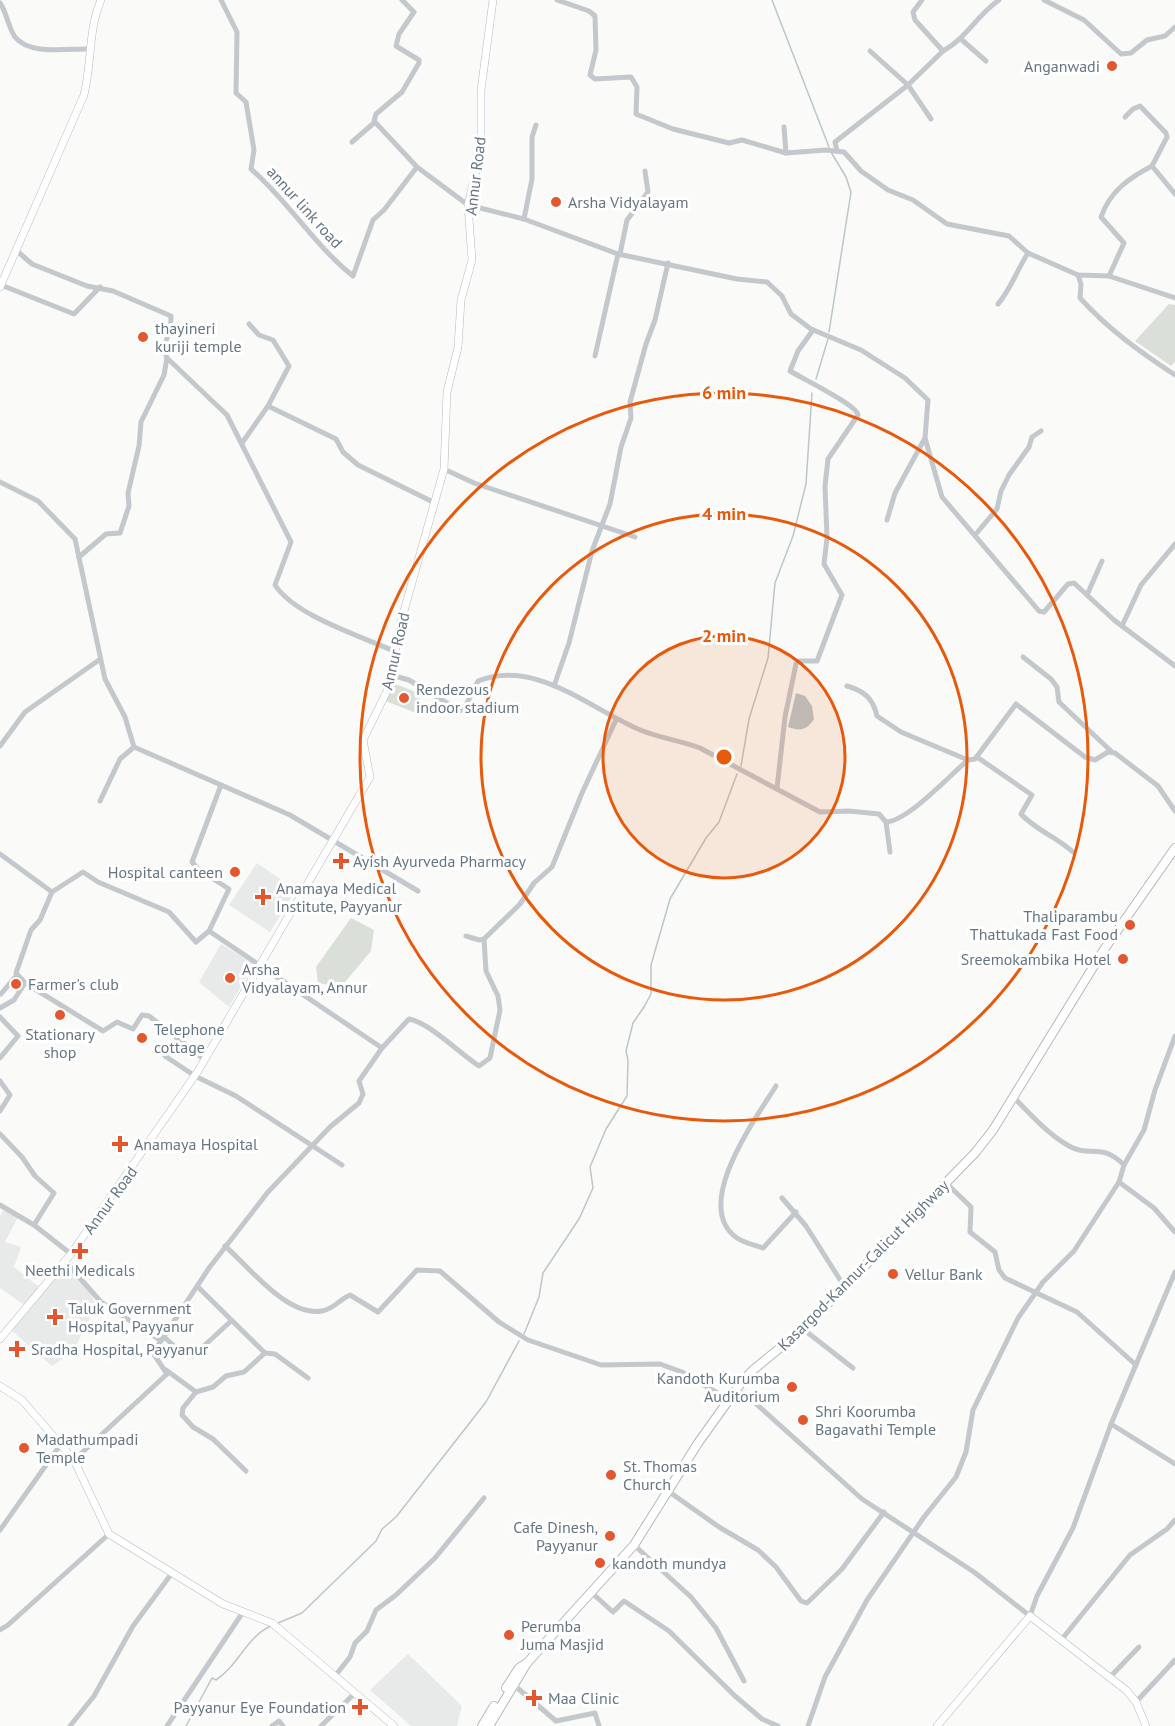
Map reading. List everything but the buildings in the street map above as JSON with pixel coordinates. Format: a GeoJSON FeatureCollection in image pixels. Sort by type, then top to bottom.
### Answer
{"type":"FeatureCollection","features":[{"type":"Feature","properties":{"kind":"highway","name":"Kasargod-Kannur-Calicut Highway"},"geometry":{"type":"LineString","coordinates":[[482,1726],[516,1672],[527,1663],[634,1545],[729,1400],[753,1370],[802,1329],[993,1130],[1103,951],[1175,848]]}},
{"type":"Feature","properties":{"kind":"highway","name":"Kasargod-Kannur-Calicut Highway"},"geometry":{"type":"LineString","coordinates":[[489,1726],[527,1663]]}},
{"type":"Feature","properties":{"kind":"main road"},"geometry":{"type":"LineString","coordinates":[[1,286],[84,95],[93,17],[101,0]]}},
{"type":"Feature","properties":{"kind":"main road","name":"Annur Road"},"geometry":{"type":"LineString","coordinates":[[0,1339],[71,1254],[195,1076],[370,777],[363,740],[383,701],[392,675],[413,575],[444,469],[447,392],[458,347],[461,300],[472,260],[468,205],[481,150],[481,90],[493,0]]}},
{"type":"Feature","properties":{"kind":"main road"},"geometry":{"type":"LineString","coordinates":[[0,1386],[22,1400],[74,1461],[109,1534],[223,1604],[274,1625],[394,1726]]}},
{"type":"Feature","properties":{"kind":"main road"},"geometry":{"type":"LineString","coordinates":[[937,1726],[1030,1616],[1110,1677],[1136,1702],[1146,1726]]}},
{"type":"Feature","properties":{"kind":"street","name":"annur link road"},"geometry":{"type":"LineString","coordinates":[[221,0],[237,32],[237,93],[246,102],[254,150],[251,169],[283,198],[318,245],[353,276],[373,220],[384,210],[417,167]]}},
{"type":"Feature","properties":{"kind":"street"},"geometry":{"type":"LineString","coordinates":[[352,142],[375,122],[376,114],[402,92],[419,63],[419,60],[396,46],[399,34],[414,12],[402,0]]}},
{"type":"Feature","properties":{"kind":"street"},"geometry":{"type":"LineString","coordinates":[[557,0],[590,11],[595,16],[596,50],[590,75],[596,78],[631,77],[637,87],[636,114],[673,129],[729,143],[742,140],[786,153],[826,150],[844,152],[861,171],[888,190],[913,200],[947,224],[1009,236],[1028,253],[1078,275],[1109,276],[1175,298]]}},
{"type":"Feature","properties":{"kind":"street"},"geometry":{"type":"LineString","coordinates":[[922,0],[913,12],[915,20],[943,51]]}},
{"type":"Feature","properties":{"kind":"street"},"geometry":{"type":"LineString","coordinates":[[835,150],[835,142],[908,85],[943,51],[962,40],[985,10],[999,0]]}},
{"type":"Feature","properties":{"kind":"street"},"geometry":{"type":"LineString","coordinates":[[1044,0],[1084,20],[1121,54],[1131,53],[1147,40],[1165,36],[1175,27]]}},
{"type":"Feature","properties":{"kind":"street"},"geometry":{"type":"LineString","coordinates":[[0,3],[3,16],[23,45],[45,49],[91,49]]}},
{"type":"Feature","properties":{"kind":"street"},"geometry":{"type":"LineString","coordinates":[[962,40],[986,61]]}},
{"type":"Feature","properties":{"kind":"street"},"geometry":{"type":"LineString","coordinates":[[870,51],[908,85],[931,119]]}},
{"type":"Feature","properties":{"kind":"street"},"geometry":{"type":"LineString","coordinates":[[1109,276],[1124,243],[1101,217],[1103,210],[1121,185],[1152,166],[1167,136],[1140,106],[1125,117]]}},
{"type":"Feature","properties":{"kind":"street"},"geometry":{"type":"LineString","coordinates":[[375,122],[417,167],[468,205],[524,219],[619,254],[737,279],[767,282],[782,296],[791,314],[813,330],[861,350],[904,378],[928,400],[926,438],[942,497],[1041,612],[1068,584],[1074,583],[1122,626],[1175,666]]}},
{"type":"Feature","properties":{"kind":"street"},"geometry":{"type":"LineString","coordinates":[[524,219],[532,179],[532,144],[536,125]]}},
{"type":"Feature","properties":{"kind":"street"},"geometry":{"type":"LineString","coordinates":[[784,127],[786,153]]}},
{"type":"Feature","properties":{"kind":"street"},"geometry":{"type":"LineString","coordinates":[[1152,166],[1175,194]]}},
{"type":"Feature","properties":{"kind":"street"},"geometry":{"type":"LineString","coordinates":[[595,356],[627,220],[648,192],[645,171]]}},
{"type":"Feature","properties":{"kind":"street"},"geometry":{"type":"LineString","coordinates":[[17,251],[32,264],[87,286],[100,287],[171,316],[170,335],[165,347],[167,358],[164,375],[141,422],[140,446],[128,493],[129,506],[120,533],[106,534],[79,557]]}},
{"type":"Feature","properties":{"kind":"street"},"geometry":{"type":"LineString","coordinates":[[998,304],[1010,290],[1016,271],[1028,253]]}},
{"type":"Feature","properties":{"kind":"street"},"geometry":{"type":"LineString","coordinates":[[554,686],[569,643],[592,551],[603,525],[621,447],[631,418],[630,402],[655,320],[668,263]]}},
{"type":"Feature","properties":{"kind":"street"},"geometry":{"type":"LineString","coordinates":[[1078,275],[1082,284],[1080,298],[1099,318],[1123,340],[1175,375]]}},
{"type":"Feature","properties":{"kind":"street"},"geometry":{"type":"LineString","coordinates":[[1,286],[74,314],[100,287]]}},
{"type":"Feature","properties":{"kind":"street"},"geometry":{"type":"LineString","coordinates":[[242,443],[268,406],[289,366],[273,340],[260,335],[249,324]]}},
{"type":"Feature","properties":{"kind":"street"},"geometry":{"type":"LineString","coordinates":[[777,788],[785,717],[796,664],[799,661],[817,661],[841,601],[840,588],[824,564],[827,538],[826,469],[831,451],[858,415],[853,406],[816,388],[790,371],[798,351],[813,330]]}},
{"type":"Feature","properties":{"kind":"street"},"geometry":{"type":"LineString","coordinates":[[167,358],[217,404],[242,443],[291,542],[275,585],[281,595],[312,616],[396,652]]}},
{"type":"Feature","properties":{"kind":"street"},"geometry":{"type":"LineString","coordinates":[[268,406],[336,439],[343,452],[358,465],[435,503]]}},
{"type":"Feature","properties":{"kind":"street"},"geometry":{"type":"LineString","coordinates":[[975,535],[997,509],[1009,475],[1029,447],[1032,437],[1041,430]]}},
{"type":"Feature","properties":{"kind":"street"},"geometry":{"type":"LineString","coordinates":[[887,520],[895,493],[926,438]]}},
{"type":"Feature","properties":{"kind":"street"},"geometry":{"type":"LineString","coordinates":[[444,469],[474,483],[635,537]]}},
{"type":"Feature","properties":{"kind":"street"},"geometry":{"type":"LineString","coordinates":[[0,483],[38,501],[75,538],[99,660],[105,679],[125,717],[134,747],[290,815],[418,891]]}},
{"type":"Feature","properties":{"kind":"street"},"geometry":{"type":"LineString","coordinates":[[1122,626],[1141,585],[1175,543]]}},
{"type":"Feature","properties":{"kind":"street"},"geometry":{"type":"LineString","coordinates":[[1087,595],[1102,561]]}},
{"type":"Feature","properties":{"kind":"street"},"geometry":{"type":"LineString","coordinates":[[1023,657],[1051,679],[1057,687],[1059,702],[1112,752],[1158,786],[1175,811]]}},
{"type":"Feature","properties":{"kind":"street"},"geometry":{"type":"LineString","coordinates":[[0,746],[24,712],[99,660]]}},
{"type":"Feature","properties":{"kind":"street"},"geometry":{"type":"LineString","coordinates":[[392,675],[409,680],[460,711],[464,709],[478,681],[485,678],[520,675],[554,686],[616,720],[659,738],[700,748],[754,779],[777,788],[820,812],[849,811],[879,814],[886,822],[890,852]]}},
{"type":"Feature","properties":{"kind":"street"},"geometry":{"type":"LineString","coordinates":[[847,686],[860,690],[874,702],[877,716],[901,732],[968,760]]}},
{"type":"Feature","properties":{"kind":"street"},"geometry":{"type":"LineString","coordinates":[[886,822],[894,822],[968,760],[977,758],[1016,704],[1085,758],[1095,760],[1112,752]]}},
{"type":"Feature","properties":{"kind":"street"},"geometry":{"type":"LineString","coordinates":[[466,936],[479,940],[484,939],[520,904],[534,883],[552,867],[582,793],[616,720]]}},
{"type":"Feature","properties":{"kind":"street"},"geometry":{"type":"LineString","coordinates":[[100,801],[120,759],[134,747]]}},
{"type":"Feature","properties":{"kind":"street"},"geometry":{"type":"LineString","coordinates":[[977,758],[1032,795],[1022,814],[1073,852]]}},
{"type":"Feature","properties":{"kind":"street"},"geometry":{"type":"LineString","coordinates":[[1,994],[16,976],[31,930],[40,920],[52,892],[82,872],[98,882],[169,912],[196,942],[209,931],[230,889],[199,870],[192,862],[221,785]]}},
{"type":"Feature","properties":{"kind":"street"},"geometry":{"type":"LineString","coordinates":[[0,854],[52,892]]}},
{"type":"Feature","properties":{"kind":"street"},"geometry":{"type":"LineString","coordinates":[[209,931],[382,1048]]}},
{"type":"Feature","properties":{"kind":"street"},"geometry":{"type":"LineString","coordinates":[[196,1392],[155,1359],[153,1353],[161,1338],[225,1246],[267,1192],[330,1127],[359,1103],[363,1094],[359,1081],[382,1048],[409,1019],[416,1020],[447,1040],[479,1066],[490,1058],[500,1010],[498,996],[486,971],[484,939]]}},
{"type":"Feature","properties":{"kind":"street"},"geometry":{"type":"LineString","coordinates":[[16,976],[103,1031],[117,1022],[133,1029],[142,1015],[149,1016],[205,1060]]}},
{"type":"Feature","properties":{"kind":"street"},"geometry":{"type":"LineString","coordinates":[[0,1008],[14,1000],[25,983]]}},
{"type":"Feature","properties":{"kind":"street"},"geometry":{"type":"LineString","coordinates":[[0,1017],[18,1036],[0,1058]]}},
{"type":"Feature","properties":{"kind":"street"},"geometry":{"type":"LineString","coordinates":[[808,1726],[831,1663],[842,1648],[867,1600],[913,1533],[956,1478],[966,1452],[973,1410],[1001,1348],[1034,1293],[1074,1251],[1119,1182],[1124,1165],[1144,1130],[1155,1090],[1175,1036]]}},
{"type":"Feature","properties":{"kind":"street"},"geometry":{"type":"LineString","coordinates":[[165,1056],[195,1076],[236,1096],[342,1165]]}},
{"type":"Feature","properties":{"kind":"street"},"geometry":{"type":"LineString","coordinates":[[0,1081],[10,1095],[0,1111]]}},
{"type":"Feature","properties":{"kind":"street"},"geometry":{"type":"LineString","coordinates":[[776,1086],[729,1164],[720,1192],[725,1224],[737,1238],[763,1248],[796,1212]]}},
{"type":"Feature","properties":{"kind":"street"},"geometry":{"type":"LineString","coordinates":[[1012,1096],[1056,1138],[1071,1148],[1106,1151],[1124,1165]]}},
{"type":"Feature","properties":{"kind":"street"},"geometry":{"type":"LineString","coordinates":[[0,1134],[22,1156],[34,1176],[54,1193],[34,1225]]}},
{"type":"Feature","properties":{"kind":"street"},"geometry":{"type":"LineString","coordinates":[[945,1182],[971,1207],[970,1232],[994,1252],[1005,1278],[1077,1312],[1137,1365]]}},
{"type":"Feature","properties":{"kind":"street"},"geometry":{"type":"LineString","coordinates":[[1119,1182],[1154,1208],[1175,1232]]}},
{"type":"Feature","properties":{"kind":"street"},"geometry":{"type":"LineString","coordinates":[[782,1198],[796,1212],[844,1286]]}},
{"type":"Feature","properties":{"kind":"street"},"geometry":{"type":"LineString","coordinates":[[0,1206],[34,1225],[71,1254]]}},
{"type":"Feature","properties":{"kind":"street"},"geometry":{"type":"LineString","coordinates":[[225,1246],[276,1296],[289,1303],[322,1312],[350,1295],[378,1312],[417,1270],[440,1271],[499,1322],[528,1341],[601,1365],[660,1364],[682,1372],[729,1400],[744,1394],[862,1499],[974,1572],[1030,1616],[1037,1596],[1073,1528],[1111,1425],[1175,1272]]}},
{"type":"Feature","properties":{"kind":"street"},"geometry":{"type":"LineString","coordinates":[[65,1261],[101,1302],[182,1353],[193,1356],[231,1320]]}},
{"type":"Feature","properties":{"kind":"street"},"geometry":{"type":"LineString","coordinates":[[198,1287],[265,1353],[275,1354],[308,1378]]}},
{"type":"Feature","properties":{"kind":"street"},"geometry":{"type":"LineString","coordinates":[[802,1329],[853,1368]]}},
{"type":"Feature","properties":{"kind":"street"},"geometry":{"type":"LineString","coordinates":[[246,1471],[213,1438],[193,1426],[182,1415],[183,1408],[196,1392],[213,1387],[226,1376],[244,1372],[265,1353]]}},
{"type":"Feature","properties":{"kind":"street"},"geometry":{"type":"LineString","coordinates":[[74,1461],[148,1395],[167,1374],[166,1370]]}},
{"type":"Feature","properties":{"kind":"street"},"geometry":{"type":"LineString","coordinates":[[1111,1425],[1175,1464]]}},
{"type":"Feature","properties":{"kind":"street"},"geometry":{"type":"LineString","coordinates":[[0,1530],[61,1444]]}},
{"type":"Feature","properties":{"kind":"street"},"geometry":{"type":"LineString","coordinates":[[668,1491],[758,1550],[776,1567],[801,1601],[807,1603],[842,1569],[884,1512]]}},
{"type":"Feature","properties":{"kind":"street"},"geometry":{"type":"LineString","coordinates":[[335,1676],[350,1657],[355,1643],[366,1630],[376,1610],[396,1595],[435,1558],[484,1498]]}},
{"type":"Feature","properties":{"kind":"street"},"geometry":{"type":"LineString","coordinates":[[1062,1639],[1131,1555],[1167,1529],[1175,1520]]}},
{"type":"Feature","properties":{"kind":"street"},"geometry":{"type":"LineString","coordinates":[[0,1630],[109,1534]]}},
{"type":"Feature","properties":{"kind":"street"},"geometry":{"type":"LineString","coordinates":[[634,1545],[692,1597],[716,1628],[744,1681]]}},
{"type":"Feature","properties":{"kind":"street"},"geometry":{"type":"LineString","coordinates":[[70,1726],[94,1696],[133,1626],[172,1573]]}},
{"type":"Feature","properties":{"kind":"street"},"geometry":{"type":"LineString","coordinates":[[592,1593],[614,1612],[624,1600],[669,1631],[762,1719],[778,1726]]}},
{"type":"Feature","properties":{"kind":"street"},"geometry":{"type":"LineString","coordinates":[[167,1726],[243,1612]]}},
{"type":"Feature","properties":{"kind":"street"},"geometry":{"type":"LineString","coordinates":[[1110,1677],[1139,1647]]}},
{"type":"Feature","properties":{"kind":"street"},"geometry":{"type":"LineString","coordinates":[[1136,1702],[1175,1660]]}},
{"type":"Feature","properties":{"kind":"street"},"geometry":{"type":"LineString","coordinates":[[514,1685],[556,1721],[595,1713],[599,1726]]}},
{"type":"Feature","properties":{"kind":"street"},"geometry":{"type":"LineString","coordinates":[[321,1726],[356,1693]]}},
{"type":"Feature","properties":{"kind":"street"},"geometry":{"type":"LineString","coordinates":[[759,1726],[762,1719]]}},
{"type":"Feature","properties":{"kind":"street"},"geometry":{"type":"LineString","coordinates":[[272,1726],[279,1721],[283,1726]]}},
{"type":"Feature","properties":{"kind":"shaded area"},"geometry":{"type":"Polygon","coordinates":[[[1169,304],[1175,305],[1175,362],[1171,366],[1135,341],[1169,304]]]}},
{"type":"Feature","properties":{"kind":"shaded area","name":"Rendezous indoor stadium"},"geometry":{"type":"Polygon","coordinates":[[[393,683],[421,694],[416,713],[386,701],[393,683]]]}},
{"type":"Feature","properties":{"kind":"shaded area"},"geometry":{"type":"Polygon","coordinates":[[[796,693],[805,696],[812,706],[814,719],[802,729],[788,727],[796,693]]]}},
{"type":"Feature","properties":{"kind":"shaded area","name":"Anamaya Medical Institute, Payyanur"},"geometry":{"type":"Polygon","coordinates":[[[257,863],[296,890],[270,932],[229,905],[257,863]]]}},
{"type":"Feature","properties":{"kind":"shaded area"},"geometry":{"type":"Polygon","coordinates":[[[351,918],[374,930],[371,951],[341,987],[318,983],[316,967],[351,918]]]}},
{"type":"Feature","properties":{"kind":"shaded area"},"geometry":{"type":"Polygon","coordinates":[[[221,944],[254,964],[229,1007],[199,982],[221,944]]]}},
{"type":"Feature","properties":{"kind":"shaded area"},"geometry":{"type":"Polygon","coordinates":[[[3,1210],[18,1217],[5,1242],[21,1247],[14,1267],[39,1287],[24,1305],[0,1288],[0,1216],[3,1210]]]}},
{"type":"Feature","properties":{"kind":"shaded area","name":"Taluk Government Hospital, Payyanur"},"geometry":{"type":"Polygon","coordinates":[[[64,1266],[87,1285],[96,1305],[73,1352],[52,1366],[10,1329],[64,1266]]]}},
{"type":"Feature","properties":{"kind":"shaded area"},"geometry":{"type":"Polygon","coordinates":[[[408,1654],[462,1706],[457,1726],[411,1726],[370,1690],[408,1654]]]}},
{"type":"Feature","properties":{"kind":"waterway"},"geometry":{"type":"LineString","coordinates":[[772,0],[829,147]]}},
{"type":"Feature","properties":{"kind":"waterway"},"geometry":{"type":"LineString","coordinates":[[829,332],[851,192],[846,177],[831,152]]}},
{"type":"Feature","properties":{"kind":"waterway"},"geometry":{"type":"LineString","coordinates":[[816,379],[828,339]]}},
{"type":"Feature","properties":{"kind":"waterway"},"geometry":{"type":"LineString","coordinates":[[741,766],[749,719],[768,658],[775,583],[793,536],[806,484],[812,393]]}},
{"type":"Feature","properties":{"kind":"waterway"},"geometry":{"type":"LineString","coordinates":[[651,994],[644,1007],[651,994],[651,965],[670,899],[706,838],[719,822],[737,774]]}},
{"type":"Feature","properties":{"kind":"waterway"},"geometry":{"type":"LineString","coordinates":[[524,1334],[539,1297],[543,1273],[579,1219],[593,1188],[590,1167],[606,1129],[627,1096],[626,1051],[633,1023],[644,1007]]}},
{"type":"Feature","properties":{"kind":"waterway"},"geometry":{"type":"LineString","coordinates":[[278,1623],[302,1613],[376,1541],[382,1529],[396,1517],[486,1402],[519,1341]]}},
{"type":"Feature","properties":{"kind":"waterway"},"geometry":{"type":"LineString","coordinates":[[186,1726],[212,1678],[216,1680],[224,1674],[255,1637],[271,1626]]}},
{"type":"Feature","properties":{"kind":"place","name":"Anganwadi"},"geometry":{"type":"Point","coordinates":[1112,66]}},
{"type":"Feature","properties":{"kind":"place","name":"Arsha Vidyalayam"},"geometry":{"type":"Point","coordinates":[556,202]}},
{"type":"Feature","properties":{"kind":"place","name":"thayineri kuriji temple"},"geometry":{"type":"Point","coordinates":[143,337]}},
{"type":"Feature","properties":{"kind":"place","name":"Rendezous indoor stadium"},"geometry":{"type":"Point","coordinates":[404,698]}},
{"type":"Feature","properties":{"kind":"place","name":"Ayish Ayurveda Pharmacy"},"geometry":{"type":"Point","coordinates":[341,861]}},
{"type":"Feature","properties":{"kind":"place","name":"Hospital canteen"},"geometry":{"type":"Point","coordinates":[235,872]}},
{"type":"Feature","properties":{"kind":"place","name":"Anamaya Medical Institute, Payyanur"},"geometry":{"type":"Point","coordinates":[263,897]}},
{"type":"Feature","properties":{"kind":"place","name":"Thaliparambu Thattukada Fast Food"},"geometry":{"type":"Point","coordinates":[1130,925]}},
{"type":"Feature","properties":{"kind":"place","name":"Sreemokambika Hotel"},"geometry":{"type":"Point","coordinates":[1123,959]}},
{"type":"Feature","properties":{"kind":"place","name":"Arsha Vidyalayam, Annur"},"geometry":{"type":"Point","coordinates":[230,978]}},
{"type":"Feature","properties":{"kind":"place","name":"Farmer's club"},"geometry":{"type":"Point","coordinates":[16,984]}},
{"type":"Feature","properties":{"kind":"place","name":"Stationary shop"},"geometry":{"type":"Point","coordinates":[60,1015]}},
{"type":"Feature","properties":{"kind":"place","name":"Telephone cottage"},"geometry":{"type":"Point","coordinates":[142,1038]}},
{"type":"Feature","properties":{"kind":"place","name":"Anamaya Hospital"},"geometry":{"type":"Point","coordinates":[120,1144]}},
{"type":"Feature","properties":{"kind":"place","name":"Neethi Medicals"},"geometry":{"type":"Point","coordinates":[80,1251]}},
{"type":"Feature","properties":{"kind":"place","name":"Vellur Bank"},"geometry":{"type":"Point","coordinates":[893,1274]}},
{"type":"Feature","properties":{"kind":"place","name":"Taluk Government Hospital, Payyanur"},"geometry":{"type":"Point","coordinates":[55,1317]}},
{"type":"Feature","properties":{"kind":"place","name":"Sradha Hospital, Payyanur"},"geometry":{"type":"Point","coordinates":[17,1349]}},
{"type":"Feature","properties":{"kind":"place","name":"Kandoth Kurumba Auditorium"},"geometry":{"type":"Point","coordinates":[792,1387]}},
{"type":"Feature","properties":{"kind":"place","name":"Shri Koorumba Bagavathi Temple"},"geometry":{"type":"Point","coordinates":[803,1420]}},
{"type":"Feature","properties":{"kind":"place","name":"Madathumpadi Temple"},"geometry":{"type":"Point","coordinates":[24,1448]}},
{"type":"Feature","properties":{"kind":"place","name":"St. Thomas Church"},"geometry":{"type":"Point","coordinates":[611,1475]}},
{"type":"Feature","properties":{"kind":"place","name":"Cafe Dinesh, Payyanur"},"geometry":{"type":"Point","coordinates":[610,1536]}},
{"type":"Feature","properties":{"kind":"place","name":"kandoth mundya"},"geometry":{"type":"Point","coordinates":[600,1563]}},
{"type":"Feature","properties":{"kind":"place","name":"Perumba Juma Masjid"},"geometry":{"type":"Point","coordinates":[509,1635]}},
{"type":"Feature","properties":{"kind":"place","name":"Maa Clinic"},"geometry":{"type":"Point","coordinates":[534,1698]}},
{"type":"Feature","properties":{"kind":"place","name":"Payyanur Eye Foundation"},"geometry":{"type":"Point","coordinates":[360,1707]}}]}
